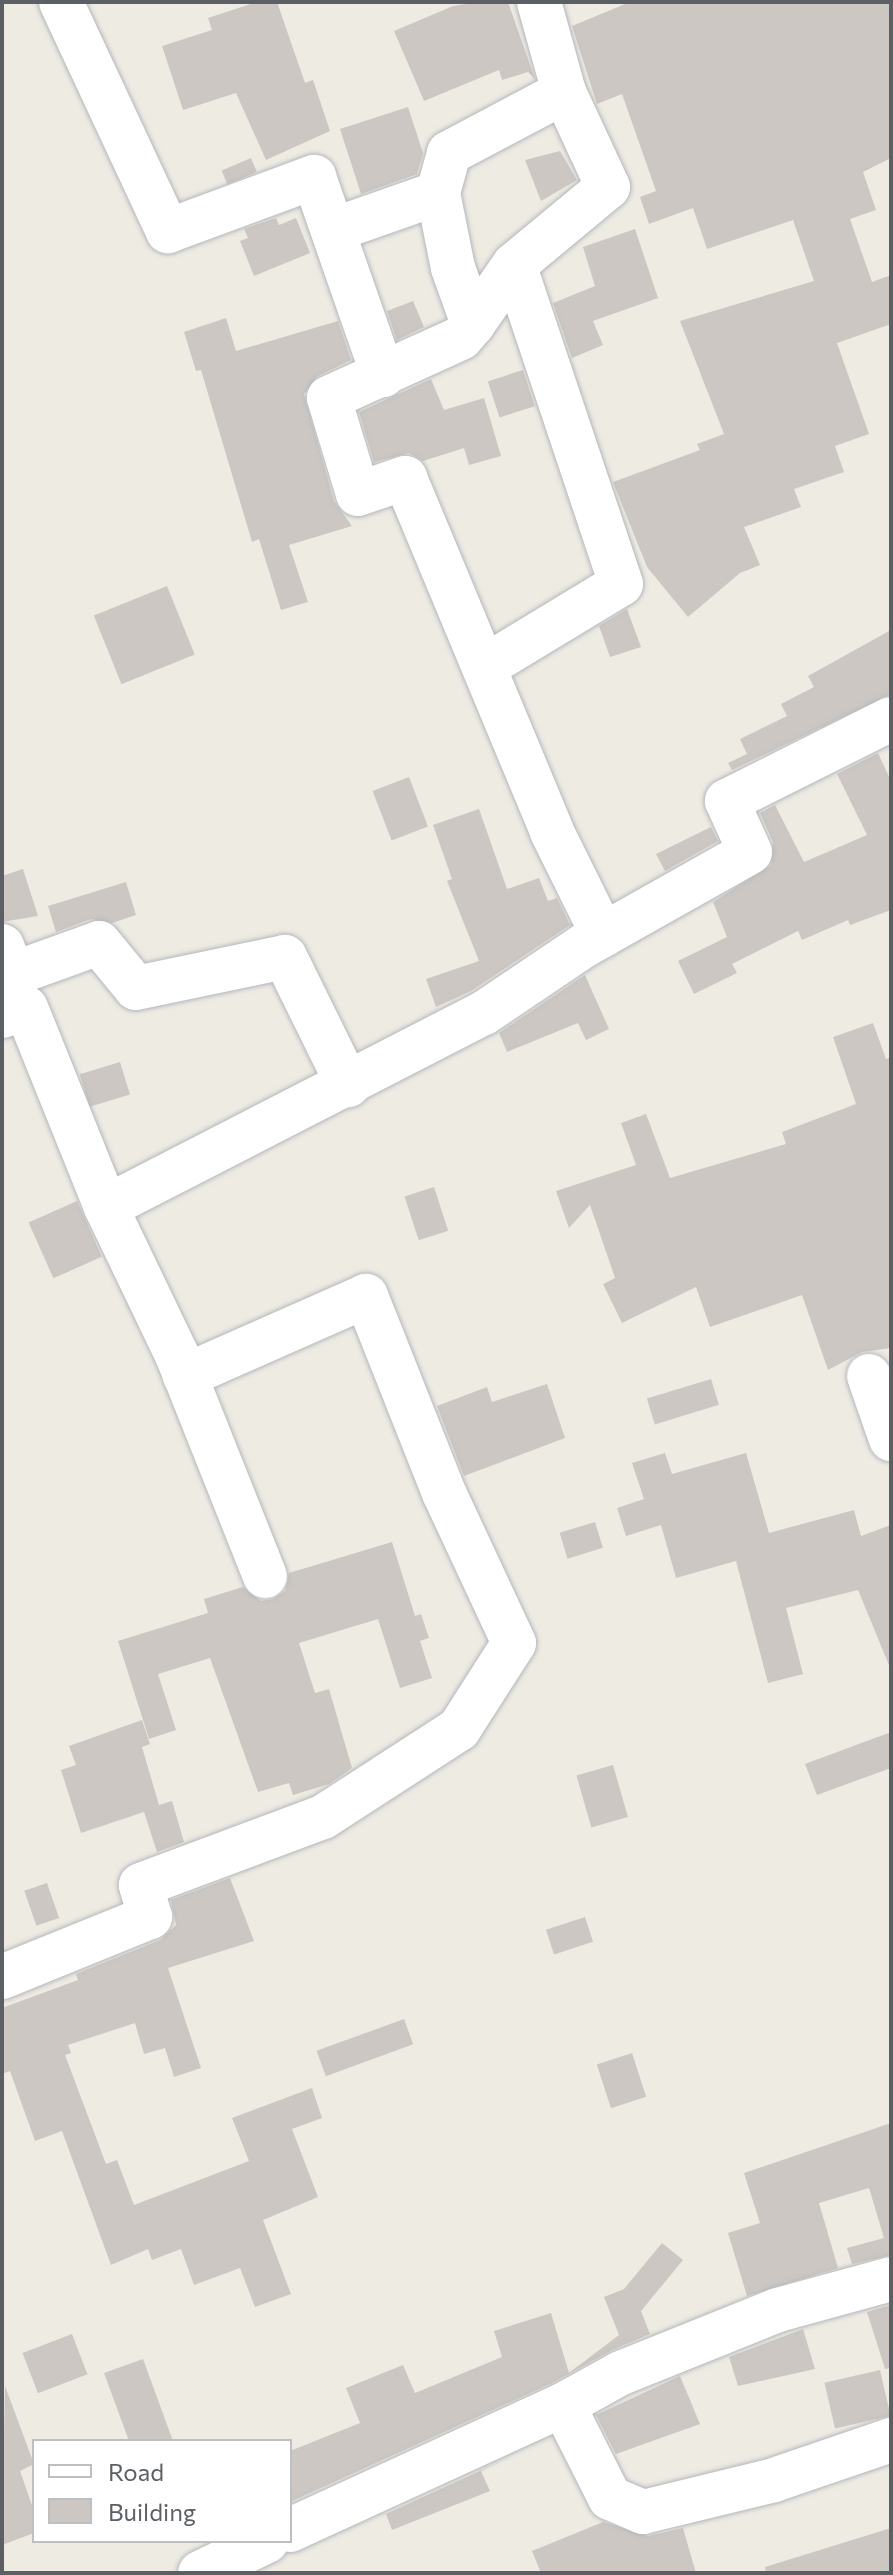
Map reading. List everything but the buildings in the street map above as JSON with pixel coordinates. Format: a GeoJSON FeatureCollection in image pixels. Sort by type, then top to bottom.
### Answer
{"type":"FeatureCollection","features":[{"type":"Feature","properties":{"kind":"street"},"geometry":{"type":"LineString","coordinates":[[61,2],[168,231],[314,177],[383,375]]}},
{"type":"Feature","properties":{"kind":"street"},"geometry":{"type":"LineString","coordinates":[[539,2],[564,92],[608,187],[514,265],[461,338],[329,398],[358,494],[405,478],[552,832],[603,935]]}},
{"type":"Feature","properties":{"kind":"street"},"geometry":{"type":"LineString","coordinates":[[473,324],[453,268],[438,193],[449,153],[564,92]]}},
{"type":"Feature","properties":{"kind":"street"},"geometry":{"type":"LineString","coordinates":[[333,230],[438,193]]}},
{"type":"Feature","properties":{"kind":"street"},"geometry":{"type":"LineString","coordinates":[[484,667],[621,584],[514,265]]}},
{"type":"Feature","properties":{"kind":"street"},"geometry":{"type":"LineString","coordinates":[[106,1207],[484,1013],[603,935],[750,852],[727,801],[891,719]]}},
{"type":"Feature","properties":{"kind":"street"},"geometry":{"type":"LineString","coordinates":[[265,1576],[185,1376],[106,1207],[11,986],[99,943],[136,988],[285,957],[348,1085]]}},
{"type":"Feature","properties":{"kind":"street"},"geometry":{"type":"LineString","coordinates":[[2,1977],[150,1917],[141,1885],[323,1817],[459,1729],[514,1643],[444,1493],[366,1296],[185,1376]]}},
{"type":"Feature","properties":{"kind":"street"},"geometry":{"type":"LineString","coordinates":[[869,1376],[891,1439]]}},
{"type":"Feature","properties":{"kind":"street"},"geometry":{"type":"LineString","coordinates":[[292,2529],[563,2405],[621,2373],[778,2310],[891,2279]]}},
{"type":"Feature","properties":{"kind":"street"},"geometry":{"type":"LineString","coordinates":[[563,2405],[610,2498],[643,2512],[774,2480],[891,2440]]}},
{"type":"Feature","properties":{"kind":"street"},"geometry":{"type":"LineString","coordinates":[[200,2573],[263,2543]]}}]}
